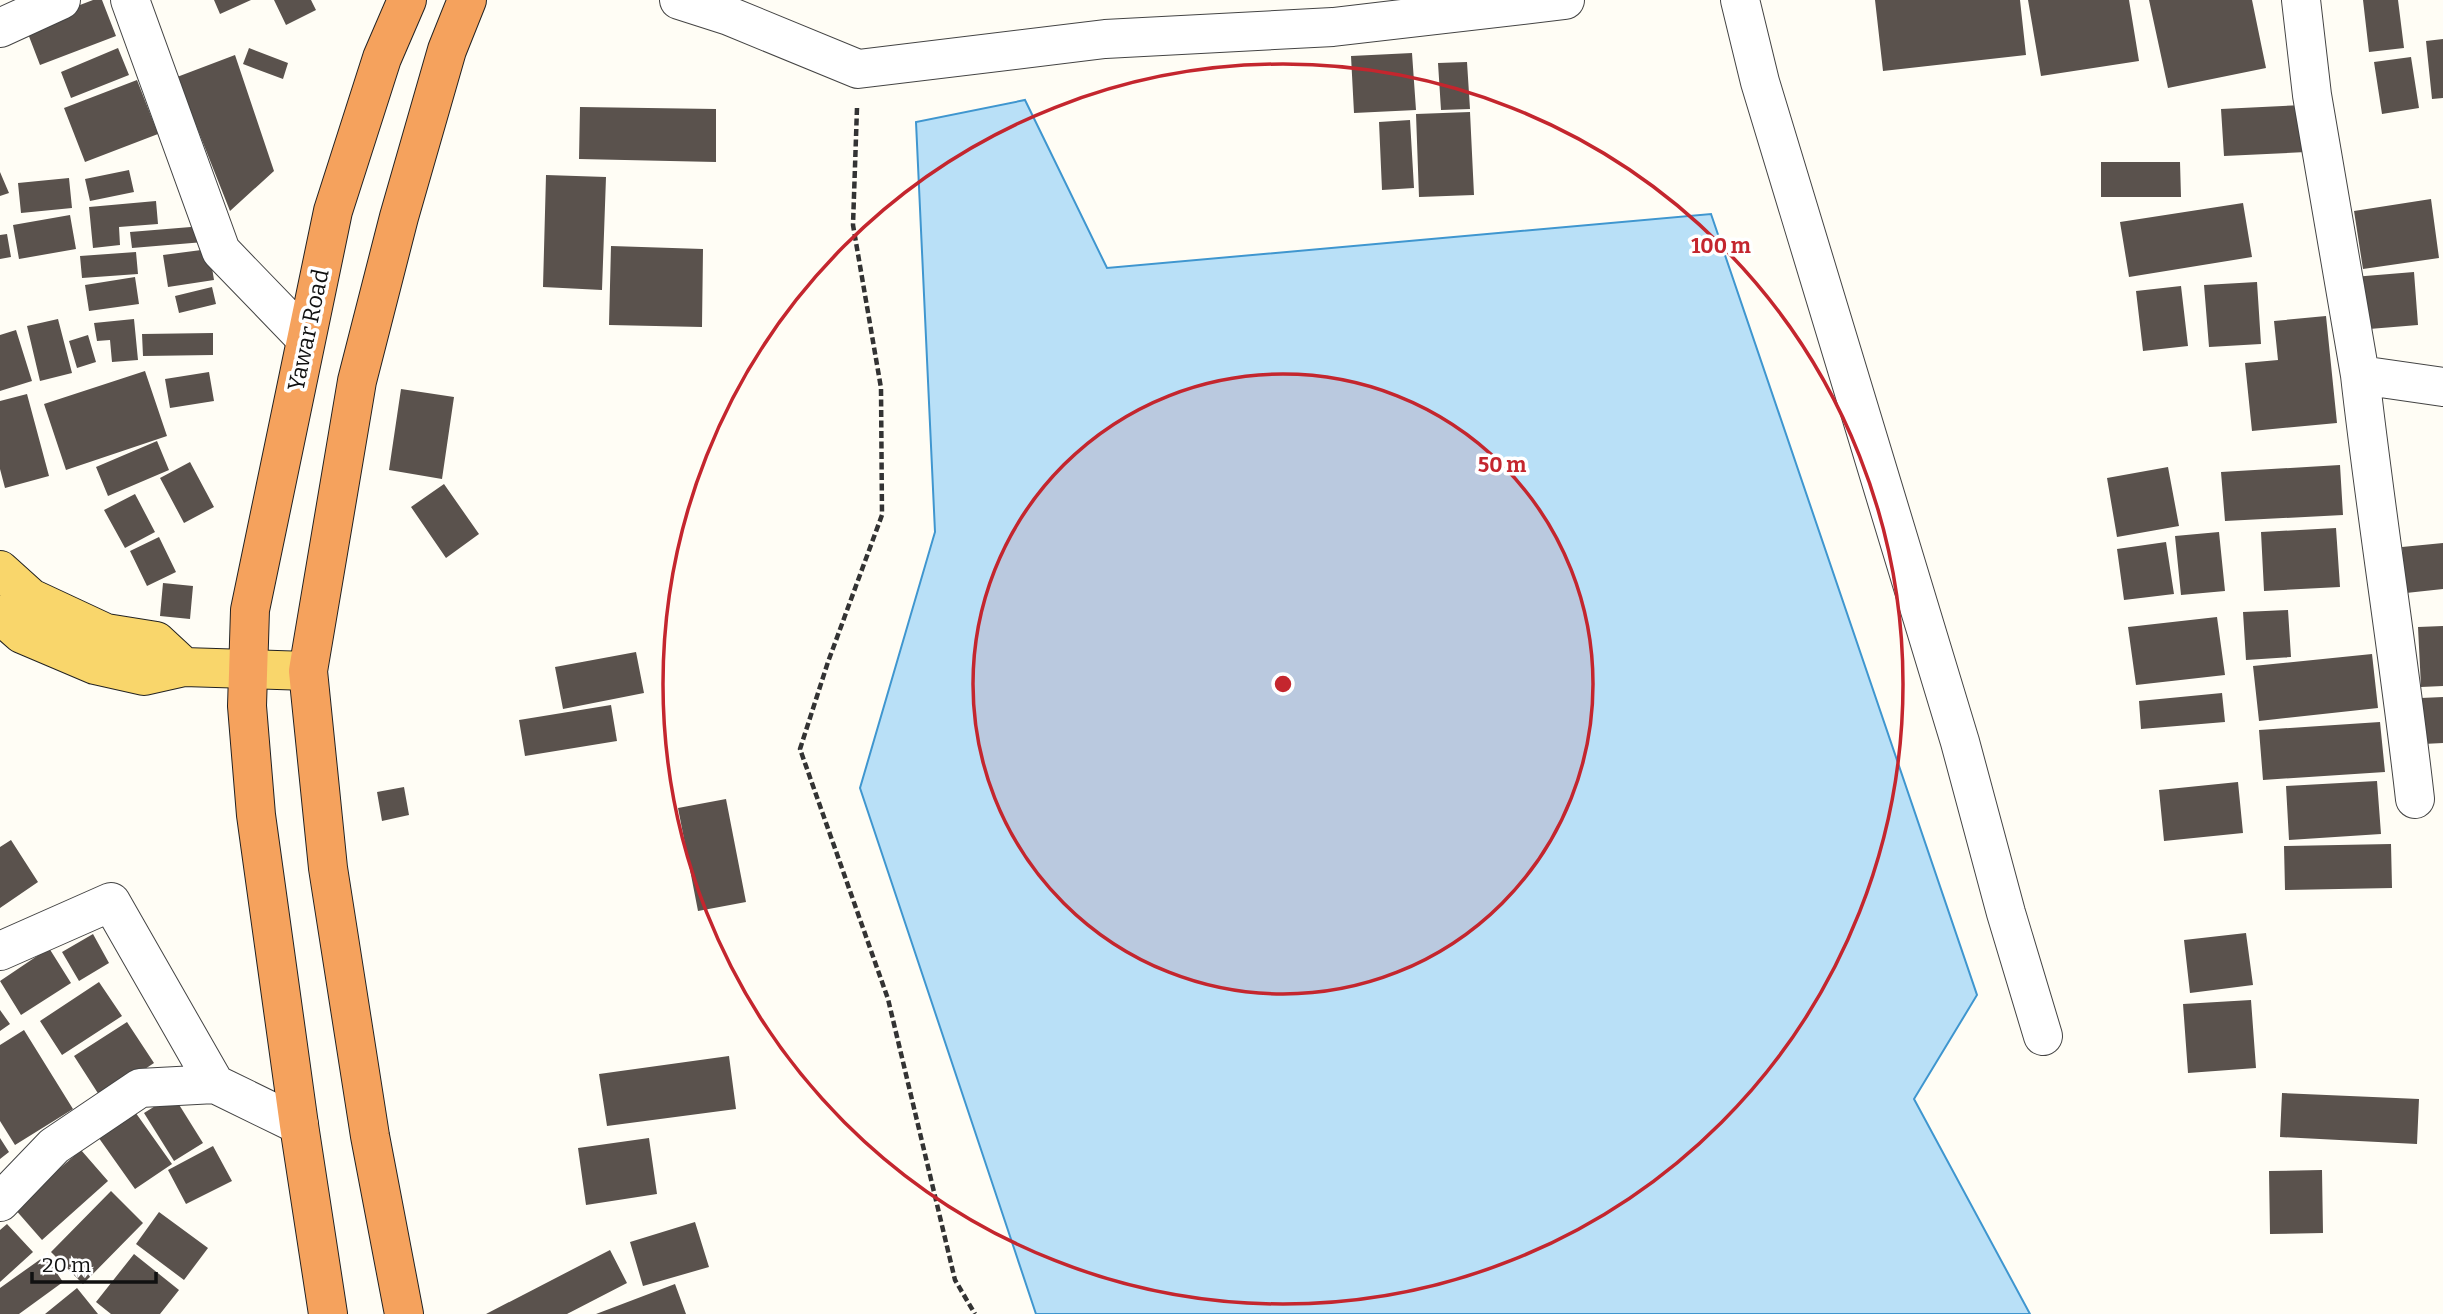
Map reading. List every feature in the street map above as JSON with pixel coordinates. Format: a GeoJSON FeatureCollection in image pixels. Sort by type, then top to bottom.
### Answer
{"type":"FeatureCollection","features":[{"type":"Feature","properties":{"kind":"highway","name":"Yawar Road"},"geometry":{"type":"LineString","coordinates":[[328,1314],[256,815],[247,706],[250,610],[333,211],[382,58],[407,0]]}},
{"type":"Feature","properties":{"kind":"highway"},"geometry":{"type":"LineString","coordinates":[[404,1314],[370,1136],[328,867],[307,671],[357,382],[424,127],[447,50],[467,0]]}},
{"type":"Feature","properties":{"kind":"main road"},"geometry":{"type":"LineString","coordinates":[[0,570],[31,598],[106,633],[156,641],[184,667]]}},
{"type":"Feature","properties":{"kind":"main road"},"geometry":{"type":"LineString","coordinates":[[0,615],[22,634],[95,665],[144,677],[184,667],[307,671]]}},
{"type":"Feature","properties":{"kind":"street"},"geometry":{"type":"LineString","coordinates":[[0,28],[61,0]]}},
{"type":"Feature","properties":{"kind":"street"},"geometry":{"type":"LineString","coordinates":[[130,0],[221,251],[305,338]]}},
{"type":"Feature","properties":{"kind":"street"},"geometry":{"type":"LineString","coordinates":[[679,0],[729,16],[858,69],[1105,40],[1333,27],[1565,0]]}},
{"type":"Feature","properties":{"kind":"street"},"geometry":{"type":"LineString","coordinates":[[1741,0],[1760,82],[1960,742],[2006,913],[2043,1036]]}},
{"type":"Feature","properties":{"kind":"street"},"geometry":{"type":"LineString","coordinates":[[2301,0],[2312,95],[2360,375],[2415,799]]}},
{"type":"Feature","properties":{"kind":"street"},"geometry":{"type":"LineString","coordinates":[[2360,375],[2443,387]]}},
{"type":"Feature","properties":{"kind":"street"},"geometry":{"type":"LineString","coordinates":[[0,951],[111,902],[215,1084]]}},
{"type":"Feature","properties":{"kind":"street"},"geometry":{"type":"LineString","coordinates":[[0,1202],[54,1146],[141,1088],[215,1084],[299,1125]]}},
{"type":"Feature","properties":{"kind":"path"},"geometry":{"type":"LineString","coordinates":[[858,69],[853,225],[881,388],[882,515],[828,662],[800,749],[888,999],[955,1280],[975,1314]]}},
{"type":"Feature","properties":{"kind":"water"},"geometry":{"type":"Polygon","coordinates":[[[1025,100],[1107,268],[1711,214],[1977,995],[1914,1099],[2030,1314],[1036,1314],[860,788],[935,532],[916,122],[1025,100]]]}},
{"type":"Feature","properties":{"kind":"building"},"geometry":{"type":"Polygon","coordinates":[[[93,0],[102,0],[116,36],[40,65],[25,26],[93,0]]]}},
{"type":"Feature","properties":{"kind":"building"},"geometry":{"type":"Polygon","coordinates":[[[214,0],[251,0],[220,14],[214,0]]]}},
{"type":"Feature","properties":{"kind":"building"},"geometry":{"type":"Polygon","coordinates":[[[274,0],[311,0],[316,10],[286,25],[274,0]]]}},
{"type":"Feature","properties":{"kind":"building"},"geometry":{"type":"Polygon","coordinates":[[[1875,0],[2020,0],[2026,55],[1883,71],[1875,0]]]}},
{"type":"Feature","properties":{"kind":"building"},"geometry":{"type":"Polygon","coordinates":[[[2028,0],[2129,0],[2139,61],[2041,76],[2028,0]]]}},
{"type":"Feature","properties":{"kind":"building"},"geometry":{"type":"Polygon","coordinates":[[[2149,0],[2252,0],[2266,68],[2168,88],[2149,0]]]}},
{"type":"Feature","properties":{"kind":"building"},"geometry":{"type":"Polygon","coordinates":[[[2363,0],[2398,0],[2404,48],[2369,52],[2363,0]]]}},
{"type":"Feature","properties":{"kind":"building"},"geometry":{"type":"Polygon","coordinates":[[[2443,39],[2443,98],[2432,99],[2426,41],[2443,39]]]}},
{"type":"Feature","properties":{"kind":"building"},"geometry":{"type":"Polygon","coordinates":[[[118,48],[129,75],[71,98],[61,72],[118,48]]]}},
{"type":"Feature","properties":{"kind":"building"},"geometry":{"type":"Polygon","coordinates":[[[249,48],[288,63],[283,79],[243,64],[249,48]]]}},
{"type":"Feature","properties":{"kind":"building"},"geometry":{"type":"Polygon","coordinates":[[[1412,53],[1416,110],[1354,113],[1351,56],[1412,53]]]}},
{"type":"Feature","properties":{"kind":"building"},"geometry":{"type":"Polygon","coordinates":[[[235,55],[274,171],[230,211],[177,77],[235,55]]]}},
{"type":"Feature","properties":{"kind":"building"},"geometry":{"type":"Polygon","coordinates":[[[2411,57],[2419,108],[2382,114],[2374,62],[2411,57]]]}},
{"type":"Feature","properties":{"kind":"building"},"geometry":{"type":"Polygon","coordinates":[[[1467,62],[1470,109],[1441,110],[1438,63],[1467,62]]]}},
{"type":"Feature","properties":{"kind":"building"},"geometry":{"type":"Polygon","coordinates":[[[137,80],[158,134],[85,162],[64,108],[137,80]]]}},
{"type":"Feature","properties":{"kind":"building"},"geometry":{"type":"Polygon","coordinates":[[[2304,105],[2306,152],[2224,156],[2221,109],[2304,105]]]}},
{"type":"Feature","properties":{"kind":"building"},"geometry":{"type":"Polygon","coordinates":[[[580,107],[716,109],[716,162],[579,159],[580,107]]]}},
{"type":"Feature","properties":{"kind":"building"},"geometry":{"type":"Polygon","coordinates":[[[1470,112],[1474,195],[1419,197],[1416,114],[1470,112]]]}},
{"type":"Feature","properties":{"kind":"building"},"geometry":{"type":"Polygon","coordinates":[[[1410,120],[1414,188],[1382,190],[1379,122],[1410,120]]]}},
{"type":"Feature","properties":{"kind":"building"},"geometry":{"type":"Polygon","coordinates":[[[2101,162],[2180,162],[2181,197],[2101,197],[2101,162]]]}},
{"type":"Feature","properties":{"kind":"building"},"geometry":{"type":"Polygon","coordinates":[[[129,170],[134,192],[90,201],[85,179],[129,170]]]}},
{"type":"Feature","properties":{"kind":"building"},"geometry":{"type":"Polygon","coordinates":[[[0,172],[9,193],[0,196],[0,172]]]}},
{"type":"Feature","properties":{"kind":"building"},"geometry":{"type":"Polygon","coordinates":[[[546,175],[606,177],[602,290],[543,287],[546,175]]]}},
{"type":"Feature","properties":{"kind":"building"},"geometry":{"type":"Polygon","coordinates":[[[69,178],[72,208],[21,213],[18,183],[69,178]]]}},
{"type":"Feature","properties":{"kind":"building"},"geometry":{"type":"Polygon","coordinates":[[[2431,199],[2439,258],[2363,269],[2354,211],[2431,199]]]}},
{"type":"Feature","properties":{"kind":"building"},"geometry":{"type":"Polygon","coordinates":[[[156,201],[158,224],[119,227],[120,245],[93,248],[89,207],[156,201]]]}},
{"type":"Feature","properties":{"kind":"building"},"geometry":{"type":"Polygon","coordinates":[[[2243,203],[2252,257],[2129,277],[2120,222],[2243,203]]]}},
{"type":"Feature","properties":{"kind":"building"},"geometry":{"type":"Polygon","coordinates":[[[70,215],[76,249],[19,259],[13,225],[70,215]]]}},
{"type":"Feature","properties":{"kind":"building"},"geometry":{"type":"Polygon","coordinates":[[[203,226],[204,242],[132,248],[130,232],[203,226]]]}},
{"type":"Feature","properties":{"kind":"building"},"geometry":{"type":"Polygon","coordinates":[[[7,234],[11,257],[0,259],[0,235],[7,234]]]}},
{"type":"Feature","properties":{"kind":"building"},"geometry":{"type":"Polygon","coordinates":[[[611,246],[703,249],[702,327],[609,325],[611,246]]]}},
{"type":"Feature","properties":{"kind":"building"},"geometry":{"type":"Polygon","coordinates":[[[209,249],[214,280],[168,287],[163,255],[209,249]]]}},
{"type":"Feature","properties":{"kind":"building"},"geometry":{"type":"Polygon","coordinates":[[[136,252],[138,274],[82,278],[80,256],[136,252]]]}},
{"type":"Feature","properties":{"kind":"building"},"geometry":{"type":"Polygon","coordinates":[[[2414,272],[2418,325],[2357,330],[2353,277],[2414,272]]]}},
{"type":"Feature","properties":{"kind":"building"},"geometry":{"type":"Polygon","coordinates":[[[135,277],[139,304],[89,311],[85,285],[135,277]]]}},
{"type":"Feature","properties":{"kind":"building"},"geometry":{"type":"Polygon","coordinates":[[[2257,282],[2261,344],[2209,347],[2204,285],[2257,282]]]}},
{"type":"Feature","properties":{"kind":"building"},"geometry":{"type":"Polygon","coordinates":[[[2181,286],[2188,346],[2143,351],[2136,291],[2181,286]]]}},
{"type":"Feature","properties":{"kind":"building"},"geometry":{"type":"Polygon","coordinates":[[[212,287],[216,304],[179,313],[175,296],[212,287]]]}},
{"type":"Feature","properties":{"kind":"building"},"geometry":{"type":"Polygon","coordinates":[[[2326,316],[2337,423],[2252,431],[2245,363],[2278,360],[2274,321],[2326,316]]]}},
{"type":"Feature","properties":{"kind":"building"},"geometry":{"type":"Polygon","coordinates":[[[58,319],[72,373],[40,381],[27,326],[58,319]]]}},
{"type":"Feature","properties":{"kind":"building"},"geometry":{"type":"Polygon","coordinates":[[[134,319],[138,360],[112,362],[110,340],[97,341],[94,323],[134,319]]]}},
{"type":"Feature","properties":{"kind":"building"},"geometry":{"type":"Polygon","coordinates":[[[16,330],[32,381],[0,391],[0,335],[16,330]]]}},
{"type":"Feature","properties":{"kind":"building"},"geometry":{"type":"Polygon","coordinates":[[[213,333],[213,355],[143,356],[142,334],[213,333]]]}},
{"type":"Feature","properties":{"kind":"building"},"geometry":{"type":"Polygon","coordinates":[[[88,335],[96,362],[77,368],[69,341],[88,335]]]}},
{"type":"Feature","properties":{"kind":"building"},"geometry":{"type":"Polygon","coordinates":[[[145,371],[167,436],[66,470],[44,404],[145,371]]]}},
{"type":"Feature","properties":{"kind":"building"},"geometry":{"type":"Polygon","coordinates":[[[209,372],[214,401],[170,408],[165,379],[209,372]]]}},
{"type":"Feature","properties":{"kind":"building"},"geometry":{"type":"Polygon","coordinates":[[[401,389],[454,397],[442,479],[389,470],[401,389]]]}},
{"type":"Feature","properties":{"kind":"building"},"geometry":{"type":"Polygon","coordinates":[[[27,394],[49,476],[5,488],[0,469],[0,401],[27,394]]]}},
{"type":"Feature","properties":{"kind":"building"},"geometry":{"type":"Polygon","coordinates":[[[157,441],[169,470],[108,496],[96,467],[157,441]]]}},
{"type":"Feature","properties":{"kind":"building"},"geometry":{"type":"Polygon","coordinates":[[[190,462],[214,507],[184,523],[160,478],[190,462]]]}},
{"type":"Feature","properties":{"kind":"building"},"geometry":{"type":"Polygon","coordinates":[[[2340,465],[2343,515],[2225,521],[2221,472],[2340,465]]]}},
{"type":"Feature","properties":{"kind":"building"},"geometry":{"type":"Polygon","coordinates":[[[2168,467],[2179,526],[2117,537],[2107,478],[2168,467]]]}},
{"type":"Feature","properties":{"kind":"building"},"geometry":{"type":"Polygon","coordinates":[[[444,484],[479,534],[446,558],[411,507],[444,484]]]}},
{"type":"Feature","properties":{"kind":"building"},"geometry":{"type":"Polygon","coordinates":[[[135,494],[155,532],[125,548],[104,510],[135,494]]]}},
{"type":"Feature","properties":{"kind":"building"},"geometry":{"type":"Polygon","coordinates":[[[2336,528],[2340,587],[2264,591],[2261,532],[2336,528]]]}},
{"type":"Feature","properties":{"kind":"building"},"geometry":{"type":"Polygon","coordinates":[[[2219,532],[2225,591],[2181,595],[2175,536],[2219,532]]]}},
{"type":"Feature","properties":{"kind":"building"},"geometry":{"type":"Polygon","coordinates":[[[159,537],[176,572],[147,586],[130,551],[159,537]]]}},
{"type":"Feature","properties":{"kind":"building"},"geometry":{"type":"Polygon","coordinates":[[[2166,542],[2174,594],[2124,600],[2117,549],[2166,542]]]}},
{"type":"Feature","properties":{"kind":"building"},"geometry":{"type":"Polygon","coordinates":[[[2443,543],[2443,589],[2406,593],[2402,547],[2443,543]]]}},
{"type":"Feature","properties":{"kind":"building"},"geometry":{"type":"Polygon","coordinates":[[[163,583],[193,586],[190,619],[160,616],[163,583]]]}},
{"type":"Feature","properties":{"kind":"building"},"geometry":{"type":"Polygon","coordinates":[[[2288,610],[2291,657],[2246,660],[2243,612],[2288,610]]]}},
{"type":"Feature","properties":{"kind":"building"},"geometry":{"type":"Polygon","coordinates":[[[2217,617],[2225,675],[2136,685],[2128,627],[2217,617]]]}},
{"type":"Feature","properties":{"kind":"building"},"geometry":{"type":"Polygon","coordinates":[[[2443,626],[2443,686],[2421,687],[2418,627],[2443,626]]]}},
{"type":"Feature","properties":{"kind":"building"},"geometry":{"type":"Polygon","coordinates":[[[636,652],[644,693],[563,709],[555,667],[636,652]]]}},
{"type":"Feature","properties":{"kind":"building"},"geometry":{"type":"Polygon","coordinates":[[[2372,654],[2378,708],[2259,721],[2253,666],[2372,654]]]}},
{"type":"Feature","properties":{"kind":"building"},"geometry":{"type":"Polygon","coordinates":[[[2222,693],[2225,722],[2141,729],[2139,701],[2222,693]]]}},
{"type":"Feature","properties":{"kind":"building"},"geometry":{"type":"Polygon","coordinates":[[[2443,697],[2443,743],[2423,744],[2421,698],[2443,697]]]}},
{"type":"Feature","properties":{"kind":"building"},"geometry":{"type":"Polygon","coordinates":[[[611,705],[617,741],[525,756],[519,720],[611,705]]]}},
{"type":"Feature","properties":{"kind":"building"},"geometry":{"type":"Polygon","coordinates":[[[2380,722],[2385,772],[2263,780],[2259,730],[2380,722]]]}},
{"type":"Feature","properties":{"kind":"building"},"geometry":{"type":"Polygon","coordinates":[[[2377,781],[2381,834],[2289,840],[2286,786],[2377,781]]]}},
{"type":"Feature","properties":{"kind":"building"},"geometry":{"type":"Polygon","coordinates":[[[2238,782],[2243,833],[2164,841],[2159,790],[2238,782]]]}},
{"type":"Feature","properties":{"kind":"building"},"geometry":{"type":"Polygon","coordinates":[[[404,787],[409,815],[382,821],[377,792],[404,787]]]}},
{"type":"Feature","properties":{"kind":"building"},"geometry":{"type":"Polygon","coordinates":[[[726,799],[746,902],[698,911],[678,808],[726,799]]]}},
{"type":"Feature","properties":{"kind":"building"},"geometry":{"type":"Polygon","coordinates":[[[11,840],[38,882],[0,908],[0,847],[11,840]]]}},
{"type":"Feature","properties":{"kind":"building"},"geometry":{"type":"Polygon","coordinates":[[[2391,844],[2392,888],[2285,890],[2284,846],[2391,844]]]}},
{"type":"Feature","properties":{"kind":"building"},"geometry":{"type":"Polygon","coordinates":[[[2246,933],[2253,985],[2190,993],[2184,940],[2246,933]]]}},
{"type":"Feature","properties":{"kind":"building"},"geometry":{"type":"Polygon","coordinates":[[[93,934],[109,963],[79,981],[62,952],[93,934]]]}},
{"type":"Feature","properties":{"kind":"building"},"geometry":{"type":"Polygon","coordinates":[[[49,948],[71,983],[21,1015],[0,981],[49,948]]]}},
{"type":"Feature","properties":{"kind":"building"},"geometry":{"type":"Polygon","coordinates":[[[99,982],[122,1016],[62,1055],[40,1021],[99,982]]]}},
{"type":"Feature","properties":{"kind":"building"},"geometry":{"type":"Polygon","coordinates":[[[2251,1000],[2256,1068],[2188,1073],[2183,1004],[2251,1000]]]}},
{"type":"Feature","properties":{"kind":"building"},"geometry":{"type":"Polygon","coordinates":[[[0,1010],[10,1024],[0,1031],[0,1010]]]}},
{"type":"Feature","properties":{"kind":"building"},"geometry":{"type":"Polygon","coordinates":[[[127,1022],[154,1063],[101,1098],[74,1056],[127,1022]]]}},
{"type":"Feature","properties":{"kind":"building"},"geometry":{"type":"Polygon","coordinates":[[[24,1030],[73,1109],[15,1145],[0,1121],[0,1045],[24,1030]]]}},
{"type":"Feature","properties":{"kind":"building"},"geometry":{"type":"Polygon","coordinates":[[[729,1056],[736,1109],[607,1126],[599,1074],[729,1056]]]}},
{"type":"Feature","properties":{"kind":"building"},"geometry":{"type":"Polygon","coordinates":[[[2282,1093],[2419,1099],[2417,1144],[2280,1137],[2282,1093]]]}},
{"type":"Feature","properties":{"kind":"building"},"geometry":{"type":"Polygon","coordinates":[[[173,1095],[203,1143],[174,1161],[144,1113],[173,1095]]]}},
{"type":"Feature","properties":{"kind":"building"},"geometry":{"type":"Polygon","coordinates":[[[133,1109],[172,1164],[135,1189],[96,1134],[133,1109]]]}},
{"type":"Feature","properties":{"kind":"building"},"geometry":{"type":"Polygon","coordinates":[[[0,1138],[9,1152],[0,1159],[0,1138]]]}},
{"type":"Feature","properties":{"kind":"building"},"geometry":{"type":"Polygon","coordinates":[[[649,1138],[657,1194],[586,1205],[578,1148],[649,1138]]]}},
{"type":"Feature","properties":{"kind":"building"},"geometry":{"type":"Polygon","coordinates":[[[213,1146],[232,1181],[186,1204],[168,1170],[213,1146]]]}},
{"type":"Feature","properties":{"kind":"building"},"geometry":{"type":"Polygon","coordinates":[[[81,1150],[108,1181],[42,1240],[14,1208],[81,1150]]]}},
{"type":"Feature","properties":{"kind":"building"},"geometry":{"type":"Polygon","coordinates":[[[2322,1170],[2323,1233],[2270,1234],[2269,1171],[2322,1170]]]}},
{"type":"Feature","properties":{"kind":"building"},"geometry":{"type":"Polygon","coordinates":[[[111,1191],[143,1223],[83,1284],[51,1252],[111,1191]]]}},
{"type":"Feature","properties":{"kind":"building"},"geometry":{"type":"Polygon","coordinates":[[[159,1212],[208,1248],[184,1280],[136,1244],[159,1212]]]}},
{"type":"Feature","properties":{"kind":"building"},"geometry":{"type":"Polygon","coordinates":[[[695,1222],[709,1267],[643,1286],[630,1242],[695,1222]]]}},
{"type":"Feature","properties":{"kind":"building"},"geometry":{"type":"Polygon","coordinates":[[[7,1224],[33,1252],[0,1282],[0,1230],[7,1224]]]}},
{"type":"Feature","properties":{"kind":"building"},"geometry":{"type":"Polygon","coordinates":[[[610,1250],[627,1283],[567,1314],[486,1314],[610,1250]]]}},
{"type":"Feature","properties":{"kind":"building"},"geometry":{"type":"Polygon","coordinates":[[[134,1254],[179,1290],[160,1314],[111,1314],[96,1302],[134,1254]]]}},
{"type":"Feature","properties":{"kind":"building"},"geometry":{"type":"Polygon","coordinates":[[[45,1256],[63,1282],[19,1314],[0,1314],[0,1288],[45,1256]]]}},
{"type":"Feature","properties":{"kind":"building"},"geometry":{"type":"Polygon","coordinates":[[[675,1284],[686,1314],[596,1314],[675,1284]]]}},
{"type":"Feature","properties":{"kind":"building"},"geometry":{"type":"Polygon","coordinates":[[[77,1288],[98,1314],[45,1314],[77,1288]]]}}]}
